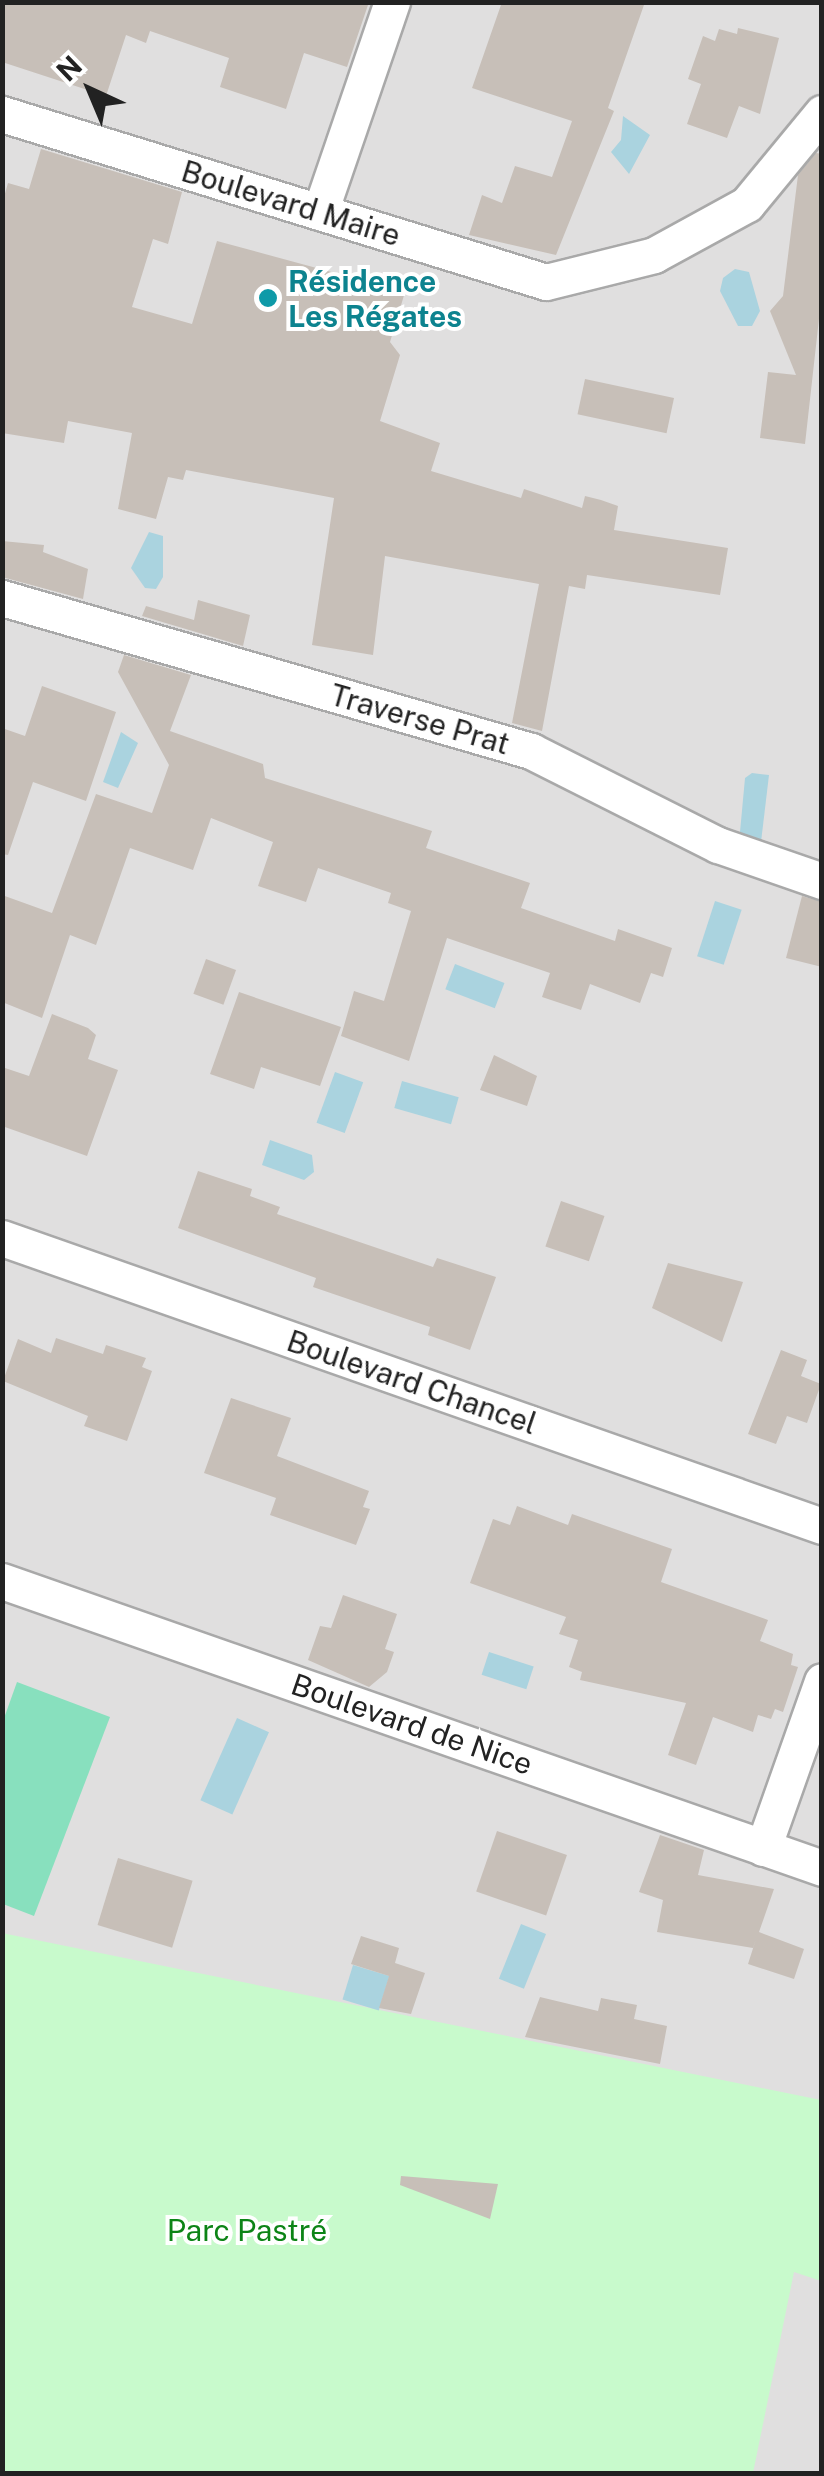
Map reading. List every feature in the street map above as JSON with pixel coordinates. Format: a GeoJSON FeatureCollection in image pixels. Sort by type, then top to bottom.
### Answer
{"type":"FeatureCollection","features":[{"type":"Feature","properties":{"kind":"street"},"geometry":{"type":"LineString","coordinates":[[320,212],[392,2]]}},
{"type":"Feature","properties":{"kind":"street","name":"Boulevard Maire"},"geometry":{"type":"LineString","coordinates":[[2,114],[546,282],[654,254],[747,204],[822,114]]}},
{"type":"Feature","properties":{"kind":"street","name":"Traverse Prat"},"geometry":{"type":"LineString","coordinates":[[2,598],[531,751],[718,845],[822,881]]}},
{"type":"Feature","properties":{"kind":"street","name":"Boulevard Chancel"},"geometry":{"type":"LineString","coordinates":[[2,1238],[822,1526]]}},
{"type":"Feature","properties":{"kind":"street","name":"Boulevard de Nice"},"geometry":{"type":"LineString","coordinates":[[2,1581],[822,1868]]}},
{"type":"Feature","properties":{"kind":"street"},"geometry":{"type":"LineString","coordinates":[[764,1848],[822,1681]]}},
{"type":"Feature","properties":{"kind":"shaded area"},"geometry":{"type":"Polygon","coordinates":[[[3,3],[821,3],[821,2473],[3,2473],[3,3]]]}},
{"type":"Feature","properties":{"kind":"green space"},"geometry":{"type":"Polygon","coordinates":[[[17,1682],[110,1717],[34,1916],[3,1904],[3,1721],[17,1682]]]}},
{"type":"Feature","properties":{"kind":"green space","name":"Parc Pastré"},"geometry":{"type":"Polygon","coordinates":[[[2,1933],[821,2100],[821,2281],[794,2272],[753,2473],[3,2473],[2,1933]]]}},
{"type":"Feature","properties":{"kind":"water"},"geometry":{"type":"Polygon","coordinates":[[[623,116],[650,135],[629,174],[611,152],[621,140],[623,116]]]}},
{"type":"Feature","properties":{"kind":"water"},"geometry":{"type":"Polygon","coordinates":[[[735,269],[749,272],[760,311],[752,326],[738,326],[720,291],[723,278],[735,269]]]}},
{"type":"Feature","properties":{"kind":"water"},"geometry":{"type":"Polygon","coordinates":[[[149,532],[163,536],[163,577],[156,589],[145,588],[131,568],[149,532]]]}},
{"type":"Feature","properties":{"kind":"water"},"geometry":{"type":"Polygon","coordinates":[[[121,732],[138,743],[118,788],[103,782],[121,732]]]}},
{"type":"Feature","properties":{"kind":"water"},"geometry":{"type":"Polygon","coordinates":[[[752,773],[769,775],[761,842],[740,832],[745,778],[752,773]]]}},
{"type":"Feature","properties":{"kind":"water"},"geometry":{"type":"Polygon","coordinates":[[[715,901],[742,910],[724,965],[697,956],[715,901]]]}},
{"type":"Feature","properties":{"kind":"water"},"geometry":{"type":"Polygon","coordinates":[[[455,964],[504,983],[495,1008],[445,989],[455,964]]]}},
{"type":"Feature","properties":{"kind":"water"},"geometry":{"type":"Polygon","coordinates":[[[335,1072],[363,1082],[345,1133],[317,1123],[335,1072]]]}},
{"type":"Feature","properties":{"kind":"water"},"geometry":{"type":"Polygon","coordinates":[[[402,1081],[459,1097],[451,1124],[394,1108],[402,1081]]]}},
{"type":"Feature","properties":{"kind":"water"},"geometry":{"type":"Polygon","coordinates":[[[270,1140],[312,1155],[314,1172],[304,1180],[262,1165],[270,1140]]]}},
{"type":"Feature","properties":{"kind":"water"},"geometry":{"type":"Polygon","coordinates":[[[489,1652],[534,1667],[526,1689],[482,1675],[489,1652]]]}},
{"type":"Feature","properties":{"kind":"water"},"geometry":{"type":"Polygon","coordinates":[[[237,1718],[269,1732],[232,1814],[200,1800],[237,1718]]]}},
{"type":"Feature","properties":{"kind":"water"},"geometry":{"type":"Polygon","coordinates":[[[521,1924],[546,1934],[524,1989],[499,1979],[521,1924]]]}},
{"type":"Feature","properties":{"kind":"water"},"geometry":{"type":"Polygon","coordinates":[[[353,1965],[389,1976],[379,2011],[342,1999],[353,1965]]]}},
{"type":"Feature","properties":{"kind":"building"},"geometry":{"type":"Polygon","coordinates":[[[2,2],[369,2],[347,67],[304,53],[286,109],[220,87],[229,58],[150,31],[146,43],[126,35],[106,96],[2,62],[2,2]]]}},
{"type":"Feature","properties":{"kind":"building"},"geometry":{"type":"Polygon","coordinates":[[[502,2],[645,2],[608,108],[614,111],[556,255],[469,235],[482,195],[502,203],[515,166],[552,177],[572,121],[472,88],[502,2]]]}},
{"type":"Feature","properties":{"kind":"building"},"geometry":{"type":"Polygon","coordinates":[[[738,28],[779,38],[760,114],[739,106],[727,138],[687,124],[701,84],[688,79],[703,36],[715,41],[719,29],[737,34],[738,28]]]}},
{"type":"Feature","properties":{"kind":"building"},"geometry":{"type":"Polygon","coordinates":[[[41,149],[182,192],[168,244],[153,239],[132,307],[192,324],[217,241],[405,292],[390,342],[400,355],[380,421],[440,443],[431,471],[521,498],[524,489],[582,508],[585,496],[601,500],[618,506],[614,530],[728,548],[720,595],[587,575],[585,589],[569,586],[542,731],[512,723],[539,584],[385,556],[373,655],[312,645],[334,498],[186,470],[183,480],[168,477],[156,519],[118,509],[132,433],[68,421],[64,443],[2,433],[2,204],[8,183],[29,189],[41,149]]]}},
{"type":"Feature","properties":{"kind":"building"},"geometry":{"type":"Polygon","coordinates":[[[816,153],[822,154],[822,292],[805,444],[760,438],[768,372],[796,375],[770,311],[783,296],[798,175],[816,153]]]}},
{"type":"Feature","properties":{"kind":"building"},"geometry":{"type":"Polygon","coordinates":[[[585,379],[674,398],[667,433],[578,414],[585,379]]]}},
{"type":"Feature","properties":{"kind":"building"},"geometry":{"type":"Polygon","coordinates":[[[2,541],[44,545],[43,552],[88,569],[83,599],[2,577],[2,541]]]}},
{"type":"Feature","properties":{"kind":"building"},"geometry":{"type":"Polygon","coordinates":[[[198,600],[250,615],[243,646],[142,616],[146,606],[194,620],[198,600]]]}},
{"type":"Feature","properties":{"kind":"building"},"geometry":{"type":"Polygon","coordinates":[[[124,655],[191,675],[170,731],[263,764],[265,778],[432,831],[426,848],[530,883],[521,908],[615,941],[618,929],[672,948],[663,977],[651,973],[640,1003],[590,984],[581,1010],[542,997],[550,973],[447,938],[409,1061],[341,1036],[354,991],[384,1001],[411,911],[388,903],[391,893],[318,868],[306,902],[258,886],[273,842],[211,818],[193,870],[130,848],[96,945],[70,935],[42,1018],[2,1002],[2,895],[52,913],[96,794],[152,813],[169,765],[118,672],[124,655]]]}},
{"type":"Feature","properties":{"kind":"building"},"geometry":{"type":"Polygon","coordinates":[[[42,686],[116,712],[86,801],[33,782],[8,855],[2,854],[2,728],[25,736],[42,686]]]}},
{"type":"Feature","properties":{"kind":"building"},"geometry":{"type":"Polygon","coordinates":[[[802,896],[822,902],[822,967],[786,958],[802,896]]]}},
{"type":"Feature","properties":{"kind":"building"},"geometry":{"type":"Polygon","coordinates":[[[206,959],[236,970],[223,1005],[193,994],[206,959]]]}},
{"type":"Feature","properties":{"kind":"building"},"geometry":{"type":"Polygon","coordinates":[[[239,992],[341,1027],[320,1086],[261,1067],[254,1089],[210,1074],[239,992]]]}},
{"type":"Feature","properties":{"kind":"building"},"geometry":{"type":"Polygon","coordinates":[[[52,1014],[88,1028],[96,1035],[88,1059],[118,1070],[87,1156],[2,1126],[2,1067],[29,1076],[52,1014]]]}},
{"type":"Feature","properties":{"kind":"building"},"geometry":{"type":"Polygon","coordinates":[[[494,1055],[537,1076],[527,1106],[480,1090],[494,1055]]]}},
{"type":"Feature","properties":{"kind":"building"},"geometry":{"type":"Polygon","coordinates":[[[198,1171],[252,1189],[250,1196],[280,1207],[277,1214],[433,1267],[437,1258],[496,1277],[470,1350],[428,1335],[430,1327],[313,1287],[316,1278],[178,1228],[198,1171]]]}},
{"type":"Feature","properties":{"kind":"building"},"geometry":{"type":"Polygon","coordinates":[[[561,1201],[604,1216],[589,1261],[545,1246],[561,1201]]]}},
{"type":"Feature","properties":{"kind":"building"},"geometry":{"type":"Polygon","coordinates":[[[668,1263],[743,1282],[722,1342],[652,1308],[668,1263]]]}},
{"type":"Feature","properties":{"kind":"building"},"geometry":{"type":"Polygon","coordinates":[[[56,1338],[103,1354],[106,1345],[146,1358],[142,1367],[152,1371],[127,1441],[84,1426],[88,1416],[3,1381],[18,1339],[51,1353],[56,1338]]]}},
{"type":"Feature","properties":{"kind":"building"},"geometry":{"type":"Polygon","coordinates":[[[781,1350],[807,1360],[801,1376],[821,1384],[807,1423],[787,1416],[776,1444],[748,1434],[781,1350]]]}},
{"type":"Feature","properties":{"kind":"building"},"geometry":{"type":"Polygon","coordinates":[[[231,1398],[291,1418],[277,1456],[369,1491],[363,1507],[370,1509],[356,1545],[270,1515],[276,1498],[204,1473],[231,1398]]]}},
{"type":"Feature","properties":{"kind":"building"},"geometry":{"type":"Polygon","coordinates":[[[517,1506],[568,1525],[572,1514],[672,1549],[661,1582],[768,1620],[760,1641],[793,1654],[791,1665],[798,1667],[783,1712],[775,1709],[771,1719],[758,1715],[753,1732],[713,1717],[696,1765],[668,1755],[686,1703],[580,1680],[582,1672],[569,1667],[578,1640],[559,1634],[566,1617],[470,1583],[493,1519],[510,1525],[517,1506]]]}},
{"type":"Feature","properties":{"kind":"building"},"geometry":{"type":"Polygon","coordinates":[[[343,1595],[397,1614],[385,1649],[394,1652],[387,1672],[369,1687],[308,1660],[320,1626],[331,1628],[343,1595]]]}},
{"type":"Feature","properties":{"kind":"building"},"geometry":{"type":"Polygon","coordinates":[[[497,1831],[567,1855],[546,1916],[476,1892],[497,1831]]]}},
{"type":"Feature","properties":{"kind":"building"},"geometry":{"type":"Polygon","coordinates":[[[660,1835],[704,1850],[698,1875],[774,1889],[759,1932],[804,1949],[794,1979],[748,1964],[756,1939],[753,1948],[657,1932],[663,1900],[639,1892],[660,1835]]]}},
{"type":"Feature","properties":{"kind":"building"},"geometry":{"type":"Polygon","coordinates":[[[118,1858],[193,1881],[172,1948],[98,1925],[118,1858]]]}},
{"type":"Feature","properties":{"kind":"building"},"geometry":{"type":"Polygon","coordinates":[[[361,1936],[399,1948],[395,1963],[425,1973],[411,2014],[379,2008],[389,1976],[351,1964],[361,1936]]]}},
{"type":"Feature","properties":{"kind":"building"},"geometry":{"type":"Polygon","coordinates":[[[540,1997],[598,2011],[601,1998],[637,2005],[634,2019],[667,2026],[660,2064],[525,2037],[540,1997]]]}},
{"type":"Feature","properties":{"kind":"building"},"geometry":{"type":"Polygon","coordinates":[[[401,2176],[498,2184],[490,2219],[400,2185],[401,2176]]]}},
{"type":"Feature","properties":{"kind":"place","name":"Résidence Les Régates"},"geometry":{"type":"Point","coordinates":[268,298]}}]}
